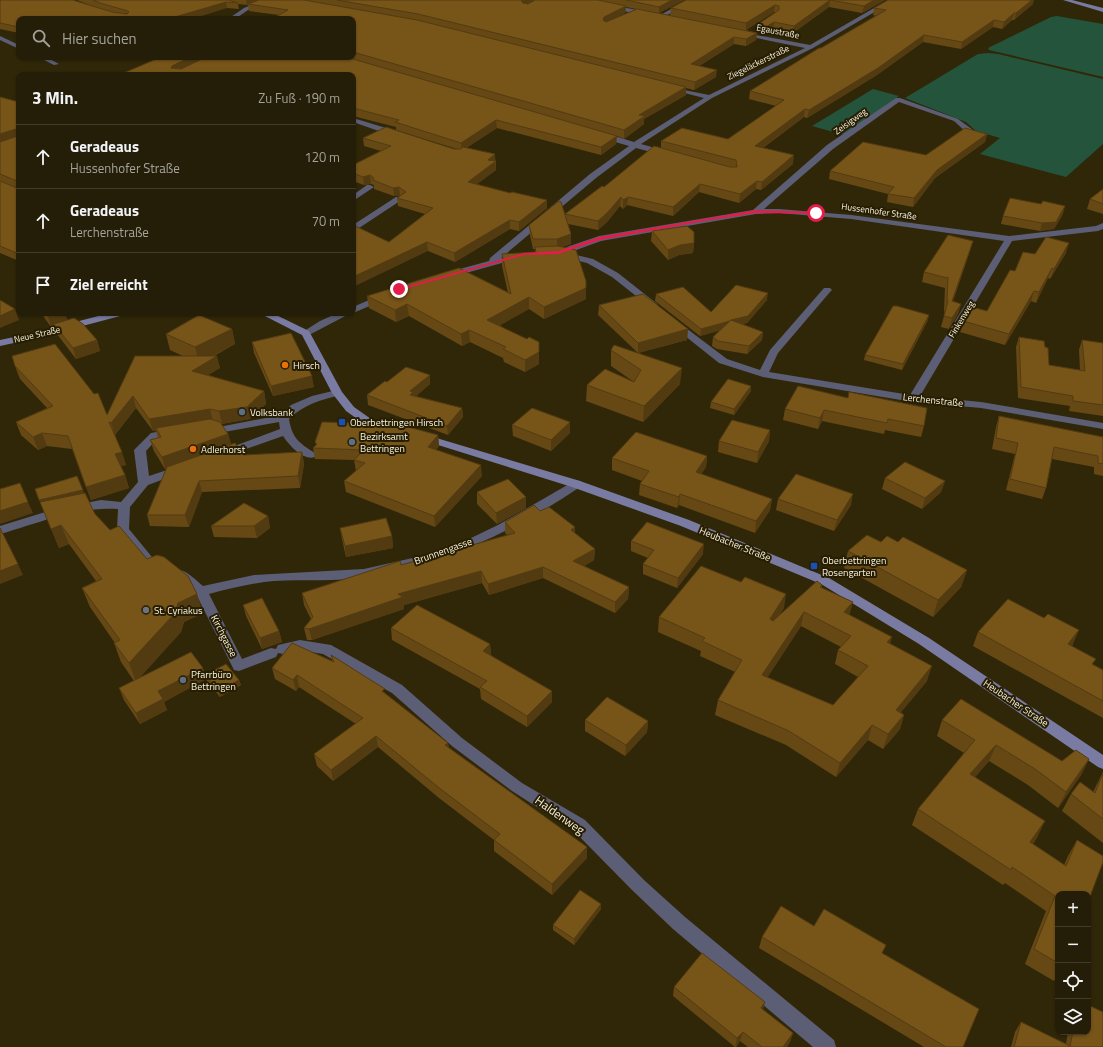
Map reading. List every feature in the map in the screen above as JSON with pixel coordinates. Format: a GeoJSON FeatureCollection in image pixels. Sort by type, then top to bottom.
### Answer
{"type":"FeatureCollection","features":[{"type":"Feature","properties":{"kind":"street"},"geometry":{"type":"LineString","coordinates":[[234,16],[243,8],[269,0]]}},
{"type":"Feature","properties":{"kind":"street"},"geometry":{"type":"LineString","coordinates":[[660,17],[691,0]]}},
{"type":"Feature","properties":{"kind":"street","name":"Ziegeläckerstraße"},"geometry":{"type":"LineString","coordinates":[[489,263],[593,176],[635,146],[710,97],[811,47],[892,0]]}},
{"type":"Feature","properties":{"kind":"street"},"geometry":{"type":"LineString","coordinates":[[1066,0],[1103,10]]}},
{"type":"Feature","properties":{"kind":"street"},"geometry":{"type":"LineString","coordinates":[[606,6],[667,18]]}},
{"type":"Feature","properties":{"kind":"street"},"geometry":{"type":"LineString","coordinates":[[624,18],[635,12]]}},
{"type":"Feature","properties":{"kind":"street"},"geometry":{"type":"LineString","coordinates":[[747,34],[752,30]]}},
{"type":"Feature","properties":{"kind":"street","name":"Egaustraße"},"geometry":{"type":"LineString","coordinates":[[732,31],[811,47]]}},
{"type":"Feature","properties":{"kind":"street"},"geometry":{"type":"LineString","coordinates":[[0,38],[16,46]]}},
{"type":"Feature","properties":{"kind":"street"},"geometry":{"type":"LineString","coordinates":[[47,60],[56,64]]}},
{"type":"Feature","properties":{"kind":"street"},"geometry":{"type":"LineString","coordinates":[[664,86],[710,97]]}},
{"type":"Feature","properties":{"kind":"street","name":"Zeisigweg"},"geometry":{"type":"LineString","coordinates":[[756,212],[830,147],[898,99],[956,120],[969,130]]}},
{"type":"Feature","properties":{"kind":"street"},"geometry":{"type":"LineString","coordinates":[[356,121],[406,137]]}},
{"type":"Feature","properties":{"kind":"street"},"geometry":{"type":"LineString","coordinates":[[592,133],[673,156]]}},
{"type":"Feature","properties":{"kind":"street"},"geometry":{"type":"LineString","coordinates":[[356,197],[370,187]]}},
{"type":"Feature","properties":{"kind":"street"},"geometry":{"type":"LineString","coordinates":[[356,226],[399,199]]}},
{"type":"Feature","properties":{"kind":"street","name":"Hussenhofer Straße"},"geometry":{"type":"LineString","coordinates":[[555,253],[599,239],[756,212],[779,211],[851,216],[1009,239],[1101,228]]}},
{"type":"Feature","properties":{"kind":"street","name":"Finkenweg"},"geometry":{"type":"LineString","coordinates":[[913,399],[1009,239]]}},
{"type":"Feature","properties":{"kind":"street","name":"Lerchenstraße"},"geometry":{"type":"LineString","coordinates":[[555,253],[590,261],[616,275],[679,328],[723,361],[738,367],[763,374],[913,399],[981,405],[1103,426]]}},
{"type":"Feature","properties":{"kind":"street"},"geometry":{"type":"LineString","coordinates":[[436,279],[524,254]]}},
{"type":"Feature","properties":{"kind":"street"},"geometry":{"type":"LineString","coordinates":[[763,374],[773,352],[827,290]]}},
{"type":"Feature","properties":{"kind":"street"},"geometry":{"type":"LineString","coordinates":[[356,309],[393,292]]}},
{"type":"Feature","properties":{"kind":"street","name":"Neue Straße"},"geometry":{"type":"LineString","coordinates":[[0,343],[34,336],[110,316]]}},
{"type":"Feature","properties":{"kind":"street"},"geometry":{"type":"LineString","coordinates":[[270,316],[306,334],[337,393],[350,409],[367,421],[398,430]]}},
{"type":"Feature","properties":{"kind":"street"},"geometry":{"type":"LineString","coordinates":[[306,334],[323,323],[339,316]]}},
{"type":"Feature","properties":{"kind":"street"},"geometry":{"type":"LineString","coordinates":[[198,428],[213,426],[224,429],[284,418],[295,407],[316,398],[337,393]]}},
{"type":"Feature","properties":{"kind":"street"},"geometry":{"type":"LineString","coordinates":[[284,418],[285,431],[292,444],[311,456]]}},
{"type":"Feature","properties":{"kind":"street"},"geometry":{"type":"LineString","coordinates":[[144,482],[140,450],[155,434],[184,430]]}},
{"type":"Feature","properties":{"kind":"street"},"geometry":{"type":"LineString","coordinates":[[211,458],[285,431]]}},
{"type":"Feature","properties":{"kind":"street","name":"Heubacher Straße"},"geometry":{"type":"LineString","coordinates":[[413,434],[576,484],[685,523],[825,581],[924,641],[1103,763]]}},
{"type":"Feature","properties":{"kind":"street"},"geometry":{"type":"LineString","coordinates":[[0,530],[55,513],[101,504],[124,506],[144,482],[188,466]]}},
{"type":"Feature","properties":{"kind":"street","name":"Brunnengasse"},"geometry":{"type":"LineString","coordinates":[[201,591],[260,578],[364,573],[408,564],[461,546],[508,525],[552,501],[576,484]]}},
{"type":"Feature","properties":{"kind":"street","name":"Kirchgasse"},"geometry":{"type":"LineString","coordinates":[[124,506],[123,530],[152,565],[179,573],[201,591],[239,666]]}},
{"type":"Feature","properties":{"kind":"street","name":"Haldenweg"},"geometry":{"type":"LineString","coordinates":[[239,666],[277,651],[300,645],[326,649],[397,689],[457,742],[517,787],[579,825],[638,886],[679,923],[827,1047]]}},
{"type":"Feature","properties":{"kind":"green space"},"geometry":{"type":"Polygon","coordinates":[[[1057,16],[1103,24],[1103,77],[989,50],[988,48],[1051,17],[1057,16]]]}},
{"type":"Feature","properties":{"kind":"green space"},"geometry":{"type":"Polygon","coordinates":[[[978,54],[998,54],[1103,79],[1103,144],[1066,177],[980,154],[1000,138],[976,131],[966,122],[905,98],[978,54]]]}},
{"type":"Feature","properties":{"kind":"green space"},"geometry":{"type":"Polygon","coordinates":[[[873,89],[899,96],[844,135],[812,126],[873,89]]]}},
{"type":"Feature","properties":{"kind":"building"},"geometry":{"type":"Polygon","coordinates":[[[0,0],[73,0],[112,12],[127,14],[129,12],[128,11],[93,0],[229,0],[238,3],[226,2],[178,16],[16,16],[16,26],[0,23],[0,0]]]}},
{"type":"Feature","properties":{"kind":"building"},"geometry":{"type":"Polygon","coordinates":[[[259,0],[304,0],[417,20],[686,87],[639,115],[645,116],[624,130],[356,53],[356,16],[277,16],[288,10],[248,4],[259,0]]]}},
{"type":"Feature","properties":{"kind":"building"},"geometry":{"type":"Polygon","coordinates":[[[337,0],[523,0],[521,1],[523,3],[528,4],[535,0],[598,0],[626,6],[604,17],[603,20],[606,22],[637,9],[757,33],[746,39],[734,37],[691,64],[717,70],[695,82],[418,14],[337,0]]]}},
{"type":"Feature","properties":{"kind":"building"},"geometry":{"type":"Polygon","coordinates":[[[626,0],[672,0],[659,7],[626,0]]]}},
{"type":"Feature","properties":{"kind":"building"},"geometry":{"type":"Polygon","coordinates":[[[686,0],[830,0],[794,26],[774,22],[766,27],[757,25],[779,10],[779,6],[775,5],[746,23],[671,8],[686,0]]]}},
{"type":"Feature","properties":{"kind":"building"},"geometry":{"type":"Polygon","coordinates":[[[830,0],[874,0],[864,6],[830,0]]]}},
{"type":"Feature","properties":{"kind":"building"},"geometry":{"type":"Polygon","coordinates":[[[888,0],[1032,0],[1004,22],[994,20],[962,42],[924,35],[878,68],[809,110],[805,109],[755,146],[794,155],[762,182],[757,181],[740,194],[700,184],[673,207],[628,197],[623,200],[621,197],[598,221],[565,214],[602,186],[604,187],[654,146],[730,167],[737,167],[736,160],[661,141],[682,128],[728,139],[784,100],[750,91],[819,48],[886,10],[874,8],[888,0]]]}},
{"type":"Feature","properties":{"kind":"building"},"geometry":{"type":"Polygon","coordinates":[[[154,60],[185,60],[172,66],[171,68],[181,69],[200,60],[356,60],[617,136],[601,147],[496,120],[461,143],[395,122],[399,120],[356,109],[356,72],[126,72],[154,60]]]}},
{"type":"Feature","properties":{"kind":"building"},"geometry":{"type":"Polygon","coordinates":[[[0,97],[16,101],[16,129],[0,134],[0,97]]]}},
{"type":"Feature","properties":{"kind":"building"},"geometry":{"type":"Polygon","coordinates":[[[386,127],[454,149],[461,149],[463,147],[495,154],[488,160],[496,161],[468,182],[510,193],[512,192],[547,200],[519,222],[510,220],[454,253],[427,242],[356,276],[356,226],[389,242],[433,208],[397,198],[406,192],[399,187],[393,188],[373,180],[374,178],[370,175],[363,177],[356,174],[356,164],[391,146],[363,138],[386,127]]]}},
{"type":"Feature","properties":{"kind":"building"},"geometry":{"type":"Polygon","coordinates":[[[965,128],[987,134],[937,170],[914,198],[888,194],[894,187],[830,171],[863,142],[926,155],[965,128]]]}},
{"type":"Feature","properties":{"kind":"building"},"geometry":{"type":"Polygon","coordinates":[[[16,137],[16,181],[0,174],[0,142],[16,137]]]}},
{"type":"Feature","properties":{"kind":"building"},"geometry":{"type":"Polygon","coordinates":[[[0,181],[16,188],[16,253],[0,246],[0,181]]]}},
{"type":"Feature","properties":{"kind":"building"},"geometry":{"type":"Polygon","coordinates":[[[1103,189],[1103,204],[1090,199],[1103,189]]]}},
{"type":"Feature","properties":{"kind":"building"},"geometry":{"type":"Polygon","coordinates":[[[1010,198],[1041,204],[1043,201],[1065,206],[1056,222],[1042,223],[1003,216],[1010,198]]]}},
{"type":"Feature","properties":{"kind":"building"},"geometry":{"type":"Polygon","coordinates":[[[559,201],[561,202],[571,234],[557,239],[533,239],[529,225],[559,201]]]}},
{"type":"Feature","properties":{"kind":"building"},"geometry":{"type":"Polygon","coordinates":[[[687,226],[694,232],[694,243],[680,245],[668,250],[652,231],[687,226]]]}},
{"type":"Feature","properties":{"kind":"building"},"geometry":{"type":"Polygon","coordinates":[[[948,235],[973,241],[952,301],[961,304],[952,318],[944,316],[948,301],[948,277],[924,272],[948,235]]]}},
{"type":"Feature","properties":{"kind":"building"},"geometry":{"type":"Polygon","coordinates":[[[1046,237],[1069,243],[1054,269],[1052,268],[1039,292],[1034,291],[1009,334],[963,321],[972,307],[987,311],[1010,270],[1015,271],[1023,252],[1035,254],[1046,237]]]}},
{"type":"Feature","properties":{"kind":"building"},"geometry":{"type":"Polygon","coordinates":[[[558,246],[576,250],[586,281],[586,288],[544,307],[529,297],[487,320],[527,339],[529,337],[539,342],[539,352],[525,360],[503,349],[506,347],[469,330],[461,334],[407,304],[395,310],[367,296],[459,268],[511,294],[502,254],[536,252],[535,247],[558,246]]]}},
{"type":"Feature","properties":{"kind":"building"},"geometry":{"type":"Polygon","coordinates":[[[736,285],[768,293],[748,316],[701,329],[656,294],[683,287],[711,312],[736,285]]]}},
{"type":"Feature","properties":{"kind":"building"},"geometry":{"type":"Polygon","coordinates":[[[643,294],[688,329],[638,343],[599,305],[643,294]]]}},
{"type":"Feature","properties":{"kind":"building"},"geometry":{"type":"Polygon","coordinates":[[[0,300],[15,309],[0,316],[0,300]]]}},
{"type":"Feature","properties":{"kind":"building"},"geometry":{"type":"Polygon","coordinates":[[[893,306],[929,315],[903,364],[865,355],[893,306]]]}},
{"type":"Feature","properties":{"kind":"building"},"geometry":{"type":"Polygon","coordinates":[[[197,316],[201,316],[232,329],[195,347],[166,334],[197,316]]]}},
{"type":"Feature","properties":{"kind":"building"},"geometry":{"type":"Polygon","coordinates":[[[74,318],[83,324],[97,340],[73,348],[54,324],[74,318]]]}},
{"type":"Feature","properties":{"kind":"building"},"geometry":{"type":"Polygon","coordinates":[[[731,320],[763,332],[749,346],[718,341],[713,337],[731,320]]]}},
{"type":"Feature","properties":{"kind":"building"},"geometry":{"type":"Polygon","coordinates":[[[291,333],[312,376],[271,386],[252,342],[291,333]]]}},
{"type":"Feature","properties":{"kind":"building"},"geometry":{"type":"Polygon","coordinates":[[[1019,337],[1044,341],[1045,347],[1048,348],[1049,365],[1085,371],[1082,340],[1103,343],[1103,405],[1073,401],[1073,396],[1021,387],[1019,337]]]}},
{"type":"Feature","properties":{"kind":"building"},"geometry":{"type":"Polygon","coordinates":[[[55,344],[94,394],[98,393],[107,415],[135,356],[217,356],[192,371],[264,391],[247,407],[219,411],[210,409],[149,419],[133,396],[111,423],[109,422],[122,452],[115,454],[125,475],[86,487],[68,436],[42,433],[33,437],[16,422],[53,406],[15,366],[12,356],[55,344]]]}},
{"type":"Feature","properties":{"kind":"building"},"geometry":{"type":"Polygon","coordinates":[[[614,345],[682,368],[644,406],[587,385],[605,369],[634,382],[641,370],[611,350],[614,345]]]}},
{"type":"Feature","properties":{"kind":"building"},"geometry":{"type":"Polygon","coordinates":[[[406,367],[430,375],[410,391],[413,392],[410,395],[462,408],[447,426],[367,395],[406,367]]]}},
{"type":"Feature","properties":{"kind":"building"},"geometry":{"type":"Polygon","coordinates":[[[728,379],[751,386],[734,409],[711,402],[728,379]]]}},
{"type":"Feature","properties":{"kind":"building"},"geometry":{"type":"Polygon","coordinates":[[[798,386],[848,398],[849,392],[927,408],[924,426],[888,419],[887,423],[824,410],[820,418],[785,409],[798,386]]]}},
{"type":"Feature","properties":{"kind":"building"},"geometry":{"type":"Polygon","coordinates":[[[532,408],[570,422],[551,440],[512,425],[532,408]]]}},
{"type":"Feature","properties":{"kind":"building"},"geometry":{"type":"Polygon","coordinates":[[[999,416],[1103,437],[1103,464],[1098,463],[1098,456],[1054,447],[1046,488],[1010,479],[1018,443],[996,438],[999,416]]]}},
{"type":"Feature","properties":{"kind":"building"},"geometry":{"type":"Polygon","coordinates":[[[210,419],[220,422],[228,434],[162,457],[150,440],[161,437],[156,428],[210,419]]]}},
{"type":"Feature","properties":{"kind":"building"},"geometry":{"type":"Polygon","coordinates":[[[732,420],[770,430],[758,452],[719,441],[732,420]]]}},
{"type":"Feature","properties":{"kind":"building"},"geometry":{"type":"Polygon","coordinates":[[[322,422],[397,424],[438,435],[428,447],[481,465],[434,516],[344,481],[365,463],[354,460],[364,450],[313,448],[317,444],[315,442],[322,422]]]}},
{"type":"Feature","properties":{"kind":"building"},"geometry":{"type":"Polygon","coordinates":[[[636,432],[707,456],[696,472],[772,499],[756,521],[680,494],[679,497],[640,484],[649,471],[612,458],[636,432]]]}},
{"type":"Feature","properties":{"kind":"building"},"geometry":{"type":"Polygon","coordinates":[[[235,443],[243,455],[302,452],[298,476],[199,481],[185,515],[147,515],[167,467],[235,443]]]}},
{"type":"Feature","properties":{"kind":"building"},"geometry":{"type":"Polygon","coordinates":[[[905,462],[945,481],[925,498],[885,478],[905,462]]]}},
{"type":"Feature","properties":{"kind":"building"},"geometry":{"type":"Polygon","coordinates":[[[796,474],[853,494],[837,520],[778,499],[796,474]]]}},
{"type":"Feature","properties":{"kind":"building"},"geometry":{"type":"Polygon","coordinates":[[[77,476],[83,490],[39,500],[35,489],[77,476]]]}},
{"type":"Feature","properties":{"kind":"building"},"geometry":{"type":"Polygon","coordinates":[[[508,479],[526,497],[496,513],[477,492],[508,479]]]}},
{"type":"Feature","properties":{"kind":"building"},"geometry":{"type":"Polygon","coordinates":[[[20,483],[28,502],[0,511],[0,489],[20,483]]]}},
{"type":"Feature","properties":{"kind":"building","name":"St. Cyriakus"},"geometry":{"type":"Polygon","coordinates":[[[85,493],[95,514],[110,530],[119,526],[147,559],[157,555],[164,557],[188,576],[197,594],[178,603],[175,613],[129,663],[114,643],[120,640],[82,588],[102,579],[61,525],[51,529],[40,502],[85,493]]]}},
{"type":"Feature","properties":{"kind":"building"},"geometry":{"type":"Polygon","coordinates":[[[244,503],[268,516],[254,526],[211,526],[244,503]]]}},
{"type":"Feature","properties":{"kind":"building"},"geometry":{"type":"Polygon","coordinates":[[[534,505],[540,511],[549,507],[575,527],[571,530],[595,549],[573,561],[629,587],[615,602],[543,567],[488,584],[481,571],[398,594],[403,597],[309,629],[304,628],[313,617],[302,593],[400,561],[401,565],[515,533],[505,522],[534,505]]]}},
{"type":"Feature","properties":{"kind":"building"},"geometry":{"type":"Polygon","coordinates":[[[386,518],[392,536],[345,546],[340,528],[386,518]]]}},
{"type":"Feature","properties":{"kind":"building"},"geometry":{"type":"Polygon","coordinates":[[[647,522],[704,544],[678,578],[643,564],[654,550],[631,541],[647,522]]]}},
{"type":"Feature","properties":{"kind":"building"},"geometry":{"type":"Polygon","coordinates":[[[0,528],[18,564],[0,571],[0,528]]]}},
{"type":"Feature","properties":{"kind":"building"},"geometry":{"type":"Polygon","coordinates":[[[867,535],[881,542],[887,536],[898,542],[903,537],[967,570],[938,600],[848,551],[867,535]]]}},
{"type":"Feature","properties":{"kind":"building"},"geometry":{"type":"Polygon","coordinates":[[[701,566],[741,582],[745,577],[786,594],[770,619],[773,621],[817,581],[822,585],[820,587],[853,602],[844,612],[892,637],[887,642],[932,666],[896,710],[904,715],[888,734],[872,725],[840,763],[789,731],[718,700],[742,660],[702,641],[705,638],[659,617],[701,566]],[[804,612],[762,675],[833,705],[868,666],[838,650],[851,636],[804,612]]]}},
{"type":"Feature","properties":{"kind":"building"},"geometry":{"type":"Polygon","coordinates":[[[262,598],[279,631],[260,638],[243,605],[262,598]]]}},
{"type":"Feature","properties":{"kind":"building"},"geometry":{"type":"Polygon","coordinates":[[[1008,599],[1044,618],[1048,614],[1079,630],[1068,644],[1096,659],[1092,664],[1103,670],[1103,701],[978,632],[1008,599]]]}},
{"type":"Feature","properties":{"kind":"building"},"geometry":{"type":"Polygon","coordinates":[[[417,605],[490,644],[483,651],[552,691],[527,716],[480,687],[487,681],[391,628],[417,605]]]}},
{"type":"Feature","properties":{"kind":"building"},"geometry":{"type":"Polygon","coordinates":[[[292,643],[334,662],[331,655],[385,689],[382,691],[448,743],[445,745],[587,847],[552,884],[494,840],[500,834],[438,787],[376,736],[331,770],[314,754],[363,718],[297,675],[293,680],[272,668],[292,643]]]}},
{"type":"Feature","properties":{"kind":"building"},"geometry":{"type":"Polygon","coordinates":[[[191,652],[203,668],[158,691],[163,699],[136,713],[119,688],[191,652]]]}},
{"type":"Feature","properties":{"kind":"building"},"geometry":{"type":"Polygon","coordinates":[[[226,664],[239,680],[219,691],[205,675],[226,664]]]}},
{"type":"Feature","properties":{"kind":"building"},"geometry":{"type":"Polygon","coordinates":[[[607,697],[648,721],[626,745],[585,720],[607,697]]]}},
{"type":"Feature","properties":{"kind":"building"},"geometry":{"type":"Polygon","coordinates":[[[961,699],[1062,761],[1076,750],[1089,759],[1066,792],[1035,769],[996,745],[970,774],[1045,821],[1030,842],[1066,866],[1077,840],[1103,856],[1103,862],[1091,894],[1091,891],[1055,891],[1055,896],[1012,867],[1011,870],[918,809],[975,740],[942,720],[961,699]]]}},
{"type":"Feature","properties":{"kind":"building"},"geometry":{"type":"Polygon","coordinates":[[[1103,773],[1103,819],[1071,794],[1080,782],[1095,793],[1103,773]]]}},
{"type":"Feature","properties":{"kind":"building"},"geometry":{"type":"Polygon","coordinates":[[[580,890],[601,904],[574,939],[553,925],[580,890]]]}},
{"type":"Feature","properties":{"kind":"building"},"geometry":{"type":"Polygon","coordinates":[[[1055,896],[1055,961],[1034,949],[1055,896]]]}},
{"type":"Feature","properties":{"kind":"building"},"geometry":{"type":"Polygon","coordinates":[[[781,906],[814,926],[824,909],[886,945],[882,953],[979,1009],[963,1047],[946,1047],[762,937],[781,906]]]}},
{"type":"Feature","properties":{"kind":"building"},"geometry":{"type":"Polygon","coordinates":[[[702,953],[765,1002],[761,1008],[793,1033],[783,1047],[762,1047],[743,1032],[737,1038],[674,987],[702,953]]]}},
{"type":"Feature","properties":{"kind":"building"},"geometry":{"type":"Polygon","coordinates":[[[1091,1006],[1103,1012],[1103,1047],[1014,1047],[1021,1022],[1070,1046],[1072,1035],[1091,1035],[1091,1006]]]}},
{"type":"Feature","properties":{"kind":"place","name":"Hirsch"},"geometry":{"type":"Point","coordinates":[285,365]}},
{"type":"Feature","properties":{"kind":"place","name":"Volksbank"},"geometry":{"type":"Point","coordinates":[242,412]}},
{"type":"Feature","properties":{"kind":"place","name":"Oberbettringen Hirsch"},"geometry":{"type":"Point","coordinates":[342,422]}},
{"type":"Feature","properties":{"kind":"place","name":"Bezirksamt Bettringen"},"geometry":{"type":"Point","coordinates":[352,442]}},
{"type":"Feature","properties":{"kind":"place","name":"Adlerhorst"},"geometry":{"type":"Point","coordinates":[193,449]}},
{"type":"Feature","properties":{"kind":"place","name":"Oberbettringen Rosengarten"},"geometry":{"type":"Point","coordinates":[814,566]}},
{"type":"Feature","properties":{"kind":"place","name":"St. Cyriakus"},"geometry":{"type":"Point","coordinates":[146,610]}},
{"type":"Feature","properties":{"kind":"place","name":"Pfarrbüro Bettringen"},"geometry":{"type":"Point","coordinates":[183,680]}},
{"type":"Feature","properties":{"kind":"route"},"geometry":{"type":"LineString","coordinates":[[399,289],[524,254],[558,253],[599,239],[705,219],[756,212],[779,211],[816,213]]}}]}
